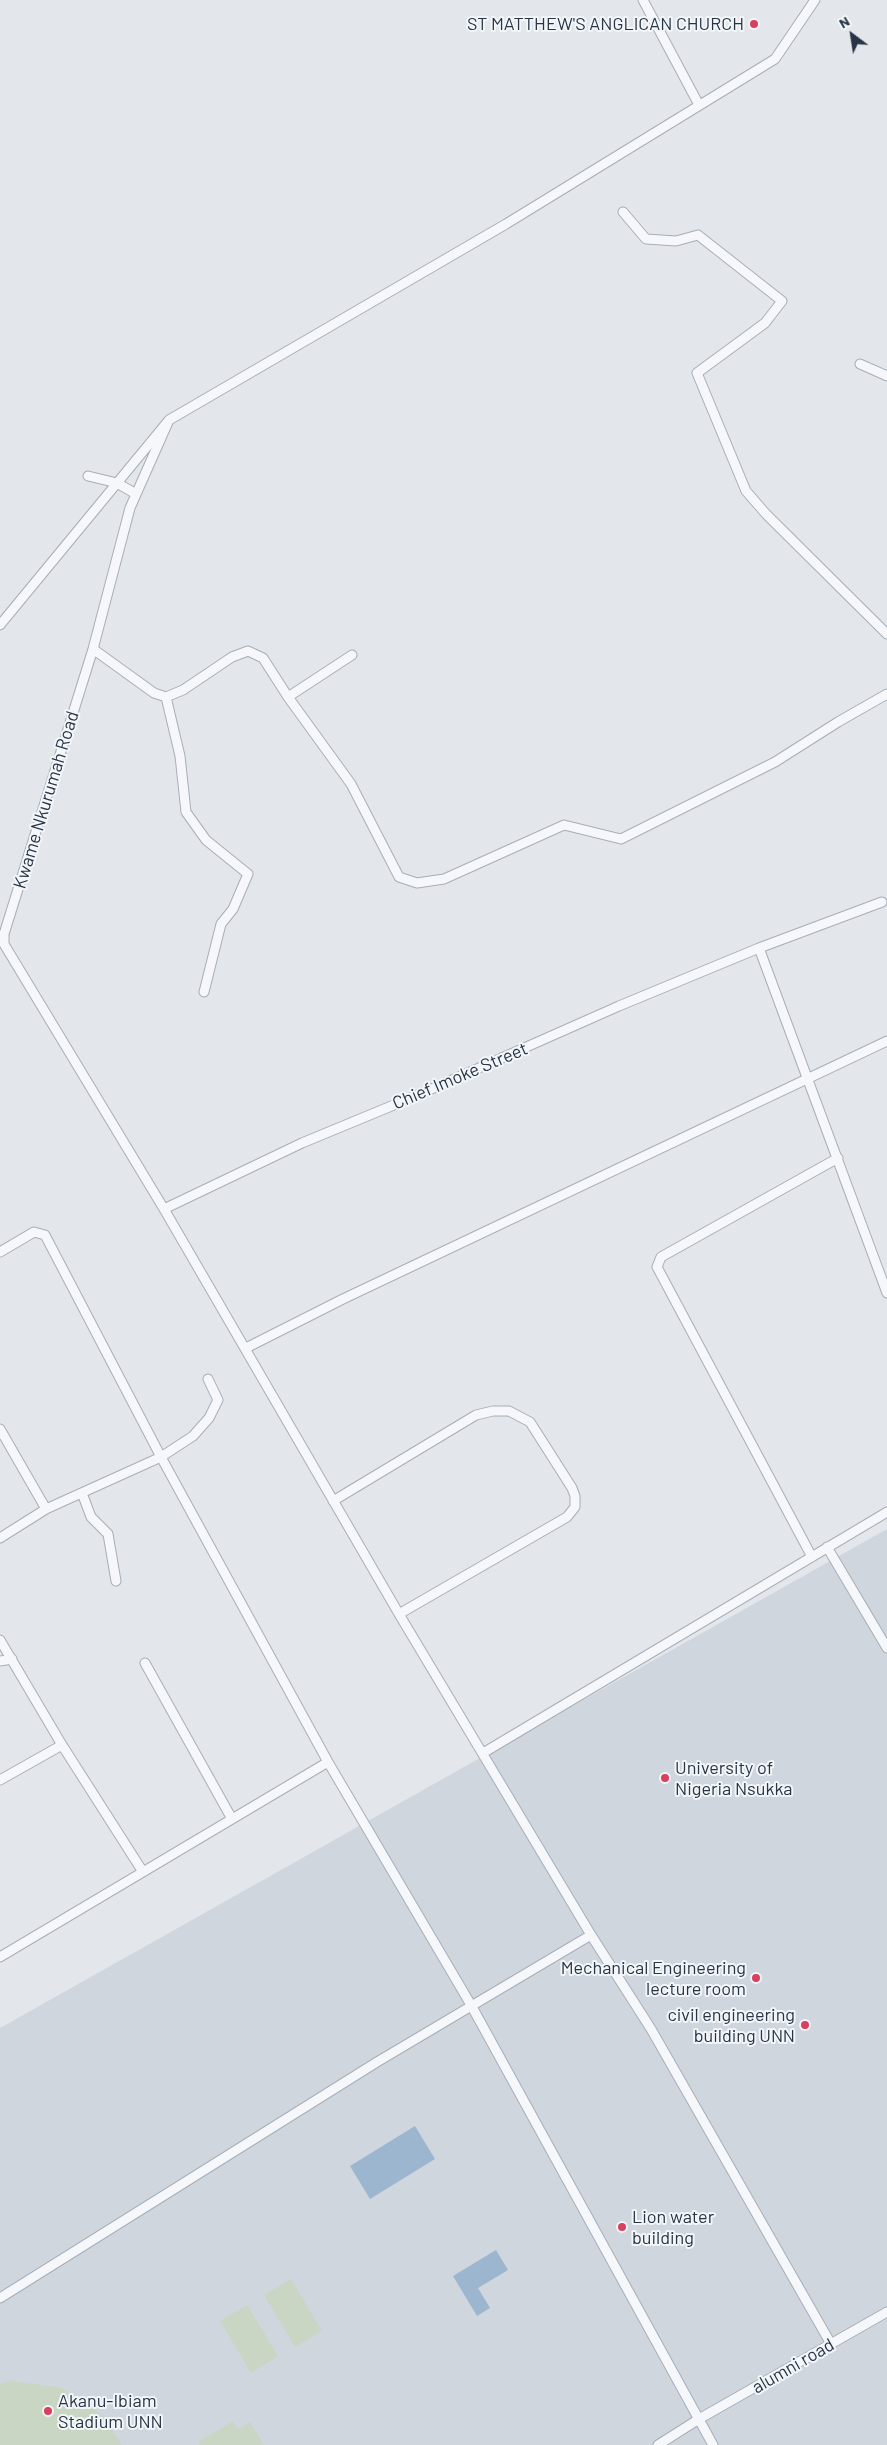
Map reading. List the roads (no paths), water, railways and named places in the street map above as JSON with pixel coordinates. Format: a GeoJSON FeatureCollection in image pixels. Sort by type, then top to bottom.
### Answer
{"type":"FeatureCollection","features":[{"type":"Feature","properties":{"kind":"street"},"geometry":{"type":"LineString","coordinates":[[643,0],[699,105]]}},
{"type":"Feature","properties":{"kind":"street"},"geometry":{"type":"LineString","coordinates":[[0,626],[169,420],[506,224],[774,59],[815,0]]}},
{"type":"Feature","properties":{"kind":"street"},"geometry":{"type":"LineString","coordinates":[[623,212],[646,239],[676,241],[698,235],[782,300],[765,323],[697,373],[746,492],[887,634]]}},
{"type":"Feature","properties":{"kind":"street"},"geometry":{"type":"LineString","coordinates":[[860,364],[887,376]]}},
{"type":"Feature","properties":{"kind":"street","name":"Kwame Nkurumah Road"},"geometry":{"type":"LineString","coordinates":[[0,954],[4,944],[4,934],[93,649],[130,508],[169,420]]}},
{"type":"Feature","properties":{"kind":"street"},"geometry":{"type":"LineString","coordinates":[[88,476],[117,483],[136,494]]}},
{"type":"Feature","properties":{"kind":"street"},"geometry":{"type":"LineString","coordinates":[[93,649],[154,694],[166,697],[184,690],[232,658],[248,651],[263,658],[288,697],[351,784],[399,877],[417,883],[444,879],[564,825],[621,839],[775,762],[887,694]]}},
{"type":"Feature","properties":{"kind":"street"},"geometry":{"type":"LineString","coordinates":[[288,697],[352,655]]}},
{"type":"Feature","properties":{"kind":"street"},"geometry":{"type":"LineString","coordinates":[[166,697],[180,756],[186,812],[206,840],[248,874],[233,908],[221,924],[204,992]]}},
{"type":"Feature","properties":{"kind":"street","name":"Chief Imoke Street"},"geometry":{"type":"LineString","coordinates":[[164,1209],[302,1143],[418,1095],[618,1006],[758,948],[882,902]]}},
{"type":"Feature","properties":{"kind":"street"},"geometry":{"type":"LineString","coordinates":[[4,944],[246,1348],[399,1614],[591,1934],[651,2029],[831,2344]]}},
{"type":"Feature","properties":{"kind":"street"},"geometry":{"type":"LineString","coordinates":[[758,948],[884,1274],[887,1292]]}},
{"type":"Feature","properties":{"kind":"street"},"geometry":{"type":"LineString","coordinates":[[246,1348],[343,1299],[887,1042]]}},
{"type":"Feature","properties":{"kind":"street"},"geometry":{"type":"LineString","coordinates":[[812,1556],[657,1267],[661,1257],[838,1158]]}},
{"type":"Feature","properties":{"kind":"street"},"geometry":{"type":"LineString","coordinates":[[0,1252],[34,1232],[45,1235],[161,1457],[328,1762],[471,2005],[713,2445]]}},
{"type":"Feature","properties":{"kind":"street"},"geometry":{"type":"LineString","coordinates":[[0,1538],[46,1509],[161,1457],[193,1436],[209,1418],[218,1400],[208,1379]]}},
{"type":"Feature","properties":{"kind":"street"},"geometry":{"type":"LineString","coordinates":[[334,1501],[476,1415],[493,1411],[509,1411],[530,1422],[572,1488],[575,1496],[575,1507],[567,1517],[399,1614]]}},
{"type":"Feature","properties":{"kind":"street"},"geometry":{"type":"LineString","coordinates":[[0,1428],[46,1509]]}},
{"type":"Feature","properties":{"kind":"street"},"geometry":{"type":"LineString","coordinates":[[82,1493],[91,1517],[108,1534],[116,1581]]}},
{"type":"Feature","properties":{"kind":"street"},"geometry":{"type":"LineString","coordinates":[[483,1753],[887,1512]]}},
{"type":"Feature","properties":{"kind":"street"},"geometry":{"type":"LineString","coordinates":[[827,1547],[887,1648]]}},
{"type":"Feature","properties":{"kind":"street"},"geometry":{"type":"LineString","coordinates":[[0,1640],[62,1744],[143,1872]]}},
{"type":"Feature","properties":{"kind":"street"},"geometry":{"type":"LineString","coordinates":[[0,1661],[12,1659]]}},
{"type":"Feature","properties":{"kind":"street"},"geometry":{"type":"LineString","coordinates":[[145,1663],[232,1819]]}},
{"type":"Feature","properties":{"kind":"street"},"geometry":{"type":"LineString","coordinates":[[0,1780],[62,1744]]}},
{"type":"Feature","properties":{"kind":"street"},"geometry":{"type":"LineString","coordinates":[[0,1957],[328,1762]]}},
{"type":"Feature","properties":{"kind":"street"},"geometry":{"type":"LineString","coordinates":[[0,2298],[471,2005],[591,1934]]}},
{"type":"Feature","properties":{"kind":"street","name":"alumni road"},"geometry":{"type":"LineString","coordinates":[[658,2445],[699,2419],[887,2312]]}},
{"type":"Feature","properties":{"kind":"water"},"geometry":{"type":"Polygon","coordinates":[[[415,2126],[435,2159],[370,2199],[350,2166],[415,2126]]]}},
{"type":"Feature","properties":{"kind":"water"},"geometry":{"type":"Polygon","coordinates":[[[496,2250],[508,2270],[478,2288],[490,2308],[477,2316],[453,2276],[496,2250]]]}},
{"type":"Feature","properties":{"kind":"place","name":"ST MATTHEW'S ANGLICAN CHURCH"},"geometry":{"type":"Point","coordinates":[754,24]}},
{"type":"Feature","properties":{"kind":"place","name":"University of Nigeria Nsukka"},"geometry":{"type":"Point","coordinates":[665,1778]}},
{"type":"Feature","properties":{"kind":"place","name":"Mechanical Engineering lecture room"},"geometry":{"type":"Point","coordinates":[756,1978]}},
{"type":"Feature","properties":{"kind":"place","name":"civil engineering building UNN"},"geometry":{"type":"Point","coordinates":[805,2025]}},
{"type":"Feature","properties":{"kind":"place","name":"Lion water building"},"geometry":{"type":"Point","coordinates":[622,2227]}},
{"type":"Feature","properties":{"kind":"place","name":"Akanu-Ibiam Stadium UNN"},"geometry":{"type":"Point","coordinates":[48,2411]}}]}
